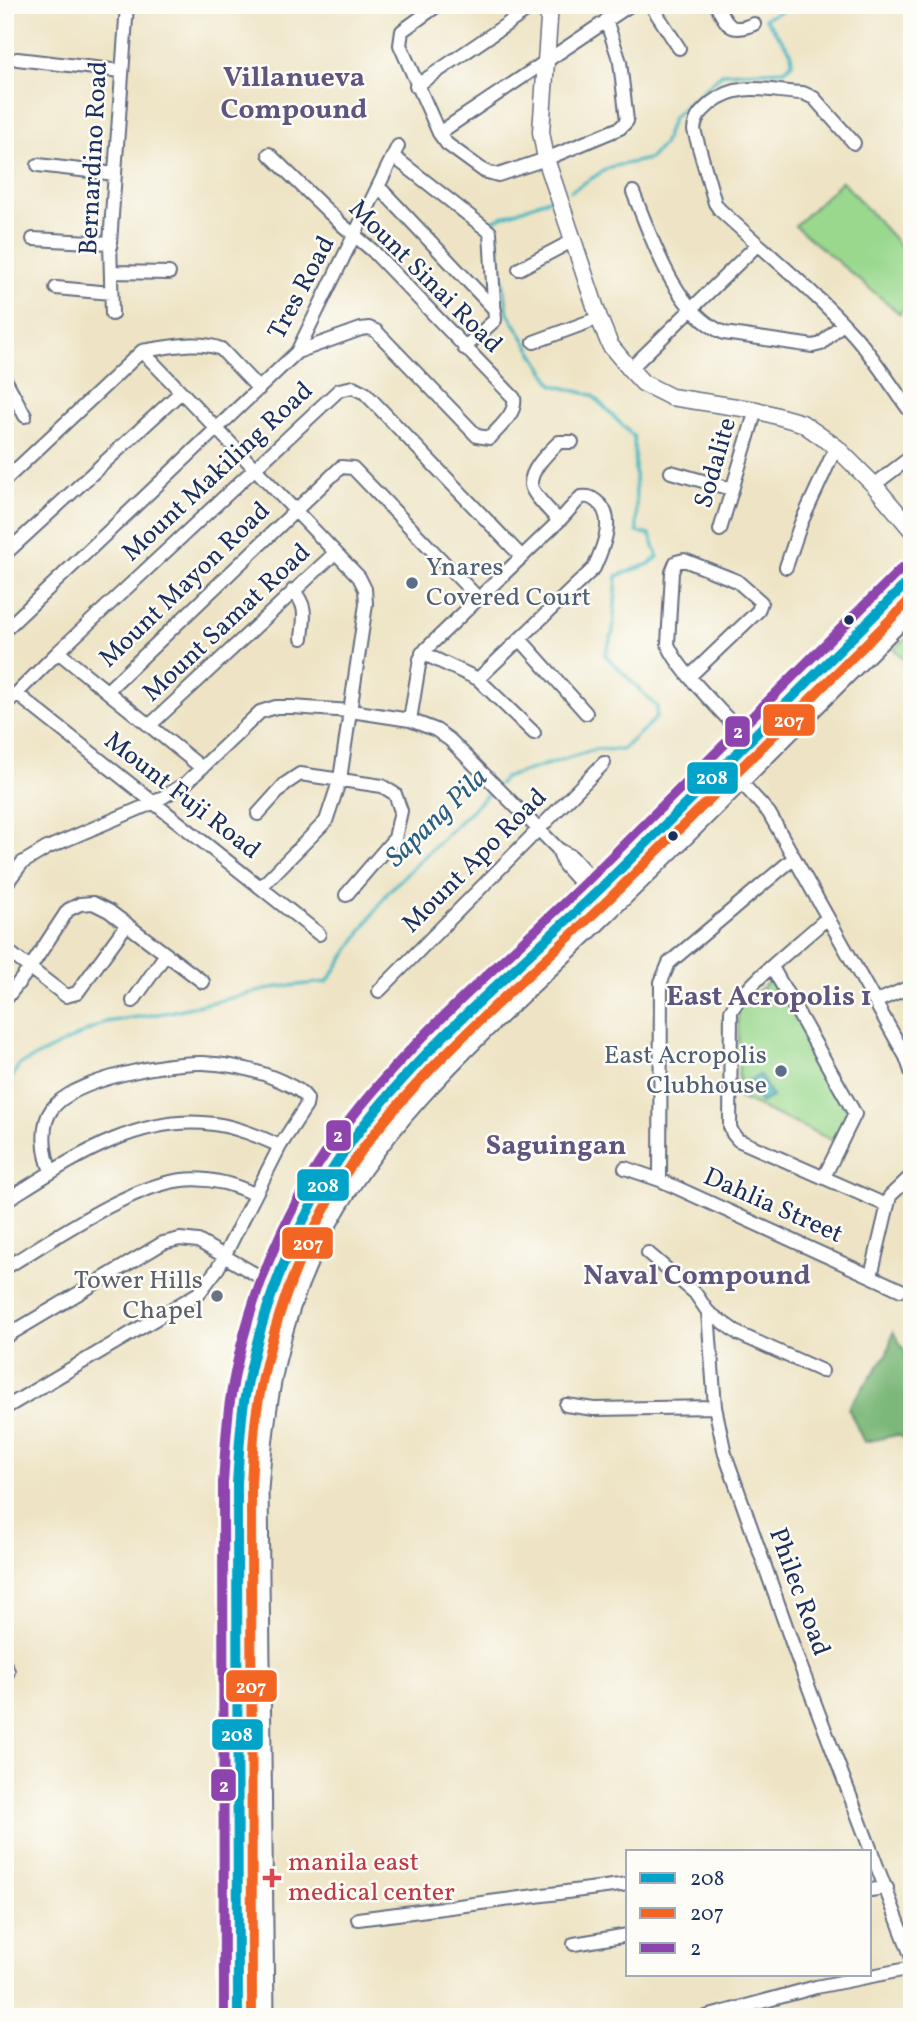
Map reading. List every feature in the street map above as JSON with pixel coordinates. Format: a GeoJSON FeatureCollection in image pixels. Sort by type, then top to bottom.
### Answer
{"type":"FeatureCollection","features":[{"type":"Feature","properties":{"kind":"main road"},"geometry":{"type":"LineString","coordinates":[[238,2017],[237,1483],[240,1439],[244,1403],[274,1285],[302,1222],[362,1128],[416,1065],[596,892],[912,578]]}},
{"type":"Feature","properties":{"kind":"main road"},"geometry":{"type":"LineString","coordinates":[[264,2017],[258,1489],[265,1406],[274,1362],[295,1294],[319,1238],[343,1194],[379,1141],[466,1049],[912,608]]}},
{"type":"Feature","properties":{"kind":"main road"},"geometry":{"type":"LineString","coordinates":[[274,1285],[295,1294]]}},
{"type":"Feature","properties":{"kind":"main road"},"geometry":{"type":"LineString","coordinates":[[238,1750],[262,1749]]}},
{"type":"Feature","properties":{"kind":"main road"},"geometry":{"type":"LineString","coordinates":[[238,1967],[263,1967]]}},
{"type":"Feature","properties":{"kind":"street","name":"Bernardino Road"},"geometry":{"type":"LineString","coordinates":[[112,314],[110,243],[127,5]]}},
{"type":"Feature","properties":{"kind":"street"},"geometry":{"type":"LineString","coordinates":[[438,5],[402,31],[400,45],[416,86],[447,144],[484,171],[498,176],[620,128],[626,121],[620,62],[606,20]]}},
{"type":"Feature","properties":{"kind":"street"},"geometry":{"type":"LineString","coordinates":[[416,86],[535,5]]}},
{"type":"Feature","properties":{"kind":"street"},"geometry":{"type":"LineString","coordinates":[[550,5],[541,132],[546,159],[610,345],[643,383],[671,397],[755,410],[802,423],[835,447],[874,485],[912,530]]}},
{"type":"Feature","properties":{"kind":"street"},"geometry":{"type":"LineString","coordinates":[[439,133],[630,5]]}},
{"type":"Feature","properties":{"kind":"street"},"geometry":{"type":"LineString","coordinates":[[651,5],[679,48]]}},
{"type":"Feature","properties":{"kind":"street"},"geometry":{"type":"LineString","coordinates":[[716,5],[734,28],[739,30],[754,24]]}},
{"type":"Feature","properties":{"kind":"street"},"geometry":{"type":"LineString","coordinates":[[18,60],[121,71]]}},
{"type":"Feature","properties":{"kind":"street"},"geometry":{"type":"LineString","coordinates":[[854,143],[814,98],[803,93],[754,89],[732,90],[721,96],[699,114],[694,130],[715,203],[757,245],[799,279],[855,336],[912,414]]}},
{"type":"Feature","properties":{"kind":"street","name":"Tres Road"},"geometry":{"type":"LineString","coordinates":[[5,631],[297,352],[396,151],[489,232],[495,310]]}},
{"type":"Feature","properties":{"kind":"street","name":"Mount Sinai Road"},"geometry":{"type":"LineString","coordinates":[[269,154],[372,250],[514,398],[515,404],[513,411],[490,438],[477,436],[376,331],[369,328],[297,352]]}},
{"type":"Feature","properties":{"kind":"street"},"geometry":{"type":"LineString","coordinates":[[38,165],[115,174]]}},
{"type":"Feature","properties":{"kind":"street"},"geometry":{"type":"LineString","coordinates":[[379,187],[495,310],[492,324],[464,348]]}},
{"type":"Feature","properties":{"kind":"street"},"geometry":{"type":"LineString","coordinates":[[633,191],[667,276],[691,308],[715,329],[724,333],[813,346],[821,344],[842,324]]}},
{"type":"Feature","properties":{"kind":"street"},"geometry":{"type":"LineString","coordinates":[[33,239],[110,243]]}},
{"type":"Feature","properties":{"kind":"street"},"geometry":{"type":"LineString","coordinates":[[519,269],[574,240]]}},
{"type":"Feature","properties":{"kind":"street"},"geometry":{"type":"LineString","coordinates":[[629,369],[757,245]]}},
{"type":"Feature","properties":{"kind":"street"},"geometry":{"type":"LineString","coordinates":[[111,272],[169,273]]}},
{"type":"Feature","properties":{"kind":"street"},"geometry":{"type":"LineString","coordinates":[[56,288],[111,293]]}},
{"type":"Feature","properties":{"kind":"street"},"geometry":{"type":"LineString","coordinates":[[534,342],[599,318]]}},
{"type":"Feature","properties":{"kind":"street"},"geometry":{"type":"LineString","coordinates":[[5,480],[142,351],[213,346],[221,349],[259,389]]}},
{"type":"Feature","properties":{"kind":"street"},"geometry":{"type":"LineString","coordinates":[[142,351],[359,577],[365,589],[366,604],[340,779],[326,821],[261,887]]}},
{"type":"Feature","properties":{"kind":"street"},"geometry":{"type":"LineString","coordinates":[[7,385],[25,416]]}},
{"type":"Feature","properties":{"kind":"street","name":"Mount Makiling Road"},"geometry":{"type":"LineString","coordinates":[[5,705],[58,652],[339,390],[353,387],[365,393],[522,557]]}},
{"type":"Feature","properties":{"kind":"street"},"geometry":{"type":"LineString","coordinates":[[5,554],[181,392]]}},
{"type":"Feature","properties":{"kind":"street","name":"Sodalite"},"geometry":{"type":"LineString","coordinates":[[720,530],[755,410]]}},
{"type":"Feature","properties":{"kind":"street"},"geometry":{"type":"LineString","coordinates":[[559,521],[533,490],[531,481],[541,461],[559,442],[572,442]]}},
{"type":"Feature","properties":{"kind":"street"},"geometry":{"type":"LineString","coordinates":[[786,566],[801,523],[835,447]]}},
{"type":"Feature","properties":{"kind":"street"},"geometry":{"type":"LineString","coordinates":[[874,485],[912,456]]}},
{"type":"Feature","properties":{"kind":"street","name":"Mount Mayon Road"},"geometry":{"type":"LineString","coordinates":[[107,691],[341,467],[353,468],[479,599]]}},
{"type":"Feature","properties":{"kind":"street"},"geometry":{"type":"LineString","coordinates":[[671,472],[731,489]]}},
{"type":"Feature","properties":{"kind":"street"},"geometry":{"type":"LineString","coordinates":[[410,720],[422,653],[581,497],[593,498],[601,504],[606,513],[604,547],[594,568],[478,679]]}},
{"type":"Feature","properties":{"kind":"street","name":"Mount Samat Road"},"geometry":{"type":"LineString","coordinates":[[149,726],[335,552]]}},
{"type":"Feature","properties":{"kind":"street"},"geometry":{"type":"LineString","coordinates":[[690,676],[758,611],[761,602],[737,581],[684,560],[676,562],[672,572],[668,644],[671,654],[690,676],[747,740]]}},
{"type":"Feature","properties":{"kind":"street"},"geometry":{"type":"LineString","coordinates":[[293,590],[303,601],[302,638]]}},
{"type":"Feature","properties":{"kind":"street"},"geometry":{"type":"LineString","coordinates":[[520,639],[586,713]]}},
{"type":"Feature","properties":{"kind":"street"},"geometry":{"type":"LineString","coordinates":[[58,652],[202,768]]}},
{"type":"Feature","properties":{"kind":"street"},"geometry":{"type":"LineString","coordinates":[[422,653],[478,679],[534,733]]}},
{"type":"Feature","properties":{"kind":"street","name":"Mount Fuji Road"},"geometry":{"type":"LineString","coordinates":[[17,694],[319,934]]}},
{"type":"Feature","properties":{"kind":"street"},"geometry":{"type":"LineString","coordinates":[[5,885],[22,863],[47,848],[155,802],[186,783],[260,712],[284,707],[351,711],[410,720],[436,730],[450,740],[558,849],[572,857],[596,892]]}},
{"type":"Feature","properties":{"kind":"street","name":"Mount Apo Road"},"geometry":{"type":"LineString","coordinates":[[379,991],[604,763]]}},
{"type":"Feature","properties":{"kind":"street"},"geometry":{"type":"LineString","coordinates":[[258,814],[285,784],[300,774],[382,786],[395,794],[401,811],[395,838],[346,895]]}},
{"type":"Feature","properties":{"kind":"street"},"geometry":{"type":"LineString","coordinates":[[740,781],[769,813],[906,1057],[912,1074]]}},
{"type":"Feature","properties":{"kind":"street"},"geometry":{"type":"LineString","coordinates":[[660,1180],[661,982],[664,971],[669,963],[794,858]]}},
{"type":"Feature","properties":{"kind":"street"},"geometry":{"type":"LineString","coordinates":[[5,1000],[30,968],[68,910],[80,904],[93,903],[110,911],[203,982]]}},
{"type":"Feature","properties":{"kind":"street"},"geometry":{"type":"LineString","coordinates":[[827,919],[772,967],[736,1002],[731,1011],[730,1127],[738,1140],[886,1205]]}},
{"type":"Feature","properties":{"kind":"street"},"geometry":{"type":"LineString","coordinates":[[5,949],[66,996],[72,996],[77,993],[127,924]]}},
{"type":"Feature","properties":{"kind":"street"},"geometry":{"type":"LineString","coordinates":[[133,1001],[166,954]]}},
{"type":"Feature","properties":{"kind":"street"},"geometry":{"type":"LineString","coordinates":[[772,967],[855,1114],[824,1177]]}},
{"type":"Feature","properties":{"kind":"street"},"geometry":{"type":"LineString","coordinates":[[875,1002],[912,986]]}},
{"type":"Feature","properties":{"kind":"street"},"geometry":{"type":"LineString","coordinates":[[5,1408],[199,1293],[212,1279],[254,1194],[306,1106],[307,1099],[297,1089],[274,1078],[223,1065],[186,1063],[119,1076],[88,1085],[63,1098],[51,1111],[46,1125],[45,1144],[51,1171]]}},
{"type":"Feature","properties":{"kind":"street"},"geometry":{"type":"LineString","coordinates":[[5,1201],[51,1171],[125,1135],[154,1125],[182,1122],[215,1124],[255,1135],[281,1146]]}},
{"type":"Feature","properties":{"kind":"street","name":"Dahlia Street"},"geometry":{"type":"LineString","coordinates":[[625,1168],[660,1180],[901,1290]]}},
{"type":"Feature","properties":{"kind":"street"},"geometry":{"type":"LineString","coordinates":[[871,1276],[886,1205],[896,1188],[912,1175]]}},
{"type":"Feature","properties":{"kind":"street"},"geometry":{"type":"LineString","coordinates":[[5,1268],[97,1214],[158,1185],[181,1180],[214,1180],[236,1185],[254,1194]]}},
{"type":"Feature","properties":{"kind":"street"},"geometry":{"type":"LineString","coordinates":[[5,1337],[163,1244],[180,1239],[198,1241],[274,1285]]}},
{"type":"Feature","properties":{"kind":"street"},"geometry":{"type":"LineString","coordinates":[[648,1253],[695,1293],[708,1312],[739,1334],[822,1371]]}},
{"type":"Feature","properties":{"kind":"street","name":"Philec Road"},"geometry":{"type":"LineString","coordinates":[[708,1312],[715,1407],[729,1467],[866,1850]]}},
{"type":"Feature","properties":{"kind":"street"},"geometry":{"type":"LineString","coordinates":[[566,1405],[594,1409],[715,1407]]}},
{"type":"Feature","properties":{"kind":"street"},"geometry":{"type":"LineString","coordinates":[[5,1665],[8,1671],[5,1679]]}},
{"type":"Feature","properties":{"kind":"street","name":"Philec Road"},"geometry":{"type":"LineString","coordinates":[[872,1862],[887,1888],[912,1958]]}},
{"type":"Feature","properties":{"kind":"street"},"geometry":{"type":"LineString","coordinates":[[358,1919],[626,1884]]}},
{"type":"Feature","properties":{"kind":"street"},"geometry":{"type":"LineString","coordinates":[[872,1890],[887,1888]]}},
{"type":"Feature","properties":{"kind":"street"},"geometry":{"type":"LineString","coordinates":[[574,1944],[626,1935]]}},
{"type":"Feature","properties":{"kind":"street"},"geometry":{"type":"LineString","coordinates":[[872,1976],[912,1968]]}},
{"type":"Feature","properties":{"kind":"street"},"geometry":{"type":"LineString","coordinates":[[706,2017],[816,1987],[872,1976]]}},
{"type":"Feature","properties":{"kind":"green space"},"geometry":{"type":"Polygon","coordinates":[[[842,181],[912,259],[912,295],[900,314],[795,226],[842,181]]]}},
{"type":"Feature","properties":{"kind":"green space"},"geometry":{"type":"Polygon","coordinates":[[[912,634],[912,668],[894,649],[912,634]]]}},
{"type":"Feature","properties":{"kind":"green space"},"geometry":{"type":"Polygon","coordinates":[[[774,977],[849,1111],[836,1142],[739,1098],[738,1008],[774,977]]]}},
{"type":"Feature","properties":{"kind":"green space"},"geometry":{"type":"Polygon","coordinates":[[[893,1332],[912,1362],[912,1441],[897,1435],[864,1442],[848,1408],[887,1354],[893,1332]]]}},
{"type":"Feature","properties":{"kind":"water"},"geometry":{"type":"Polygon","coordinates":[[[760,1075],[772,1097],[760,1103],[748,1081],[760,1075]]]}},
{"type":"Feature","properties":{"kind":"waterway","name":"Sapang Pila"},"geometry":{"type":"LineString","coordinates":[[571,191],[610,167],[649,159],[663,145],[673,117],[723,73],[785,70],[792,63],[791,52],[765,18],[796,5]]}},
{"type":"Feature","properties":{"kind":"waterway","name":"Sapang Pila"},"geometry":{"type":"LineString","coordinates":[[499,784],[504,778],[596,749],[622,750],[656,718],[657,707],[605,655],[613,632],[617,576],[649,564],[658,557],[650,535],[637,532],[634,437],[592,395],[553,385],[508,313],[494,220],[549,199]]}},
{"type":"Feature","properties":{"kind":"waterway","name":"Sapang Pila"},"geometry":{"type":"LineString","coordinates":[[5,1090],[19,1065],[106,1022],[170,1012],[278,987],[327,982],[388,892],[493,789]]}},
{"type":"Feature","properties":{"kind":"transit line","name":"2"},"geometry":{"type":"LineString","coordinates":[[224,2017],[223,1483],[227,1432],[237,1363],[247,1325],[273,1251],[289,1216],[329,1148],[407,1054],[466,994],[589,879],[902,568]]}},
{"type":"Feature","properties":{"kind":"transit line","name":"208"},"geometry":{"type":"LineString","coordinates":[[238,2017],[237,1483],[244,1402],[251,1365],[261,1328],[287,1256],[303,1222],[341,1157],[363,1126],[418,1062],[478,1002],[602,887],[912,578]]}},
{"type":"Feature","properties":{"kind":"transit line","name":"207"},"geometry":{"type":"LineString","coordinates":[[252,2017],[251,1483],[254,1434],[274,1332],[299,1262],[332,1195],[374,1134],[401,1102],[487,1013],[608,900],[912,598]]}},
{"type":"Feature","properties":{"kind":"place","name":"Ynares Covered Court"},"geometry":{"type":"Point","coordinates":[412,583]}},
{"type":"Feature","properties":{"kind":"place","name":"East Acropolis Clubhouse"},"geometry":{"type":"Point","coordinates":[781,1071]}},
{"type":"Feature","properties":{"kind":"place","name":"Tower Hills Chapel"},"geometry":{"type":"Point","coordinates":[217,1296]}},
{"type":"Feature","properties":{"kind":"place","name":"manila east medical center"},"geometry":{"type":"Point","coordinates":[272,1878]}},
{"type":"Feature","properties":{"kind":"district","name":"Villanueva Compound"},"geometry":{"type":"Point","coordinates":[294,94]}},
{"type":"Feature","properties":{"kind":"district","name":"East Acropolis 1"},"geometry":{"type":"Point","coordinates":[769,997]}},
{"type":"Feature","properties":{"kind":"district","name":"Saguingan"},"geometry":{"type":"Point","coordinates":[556,1146]}},
{"type":"Feature","properties":{"kind":"district","name":"Naval Compound"},"geometry":{"type":"Point","coordinates":[697,1276]}}]}
